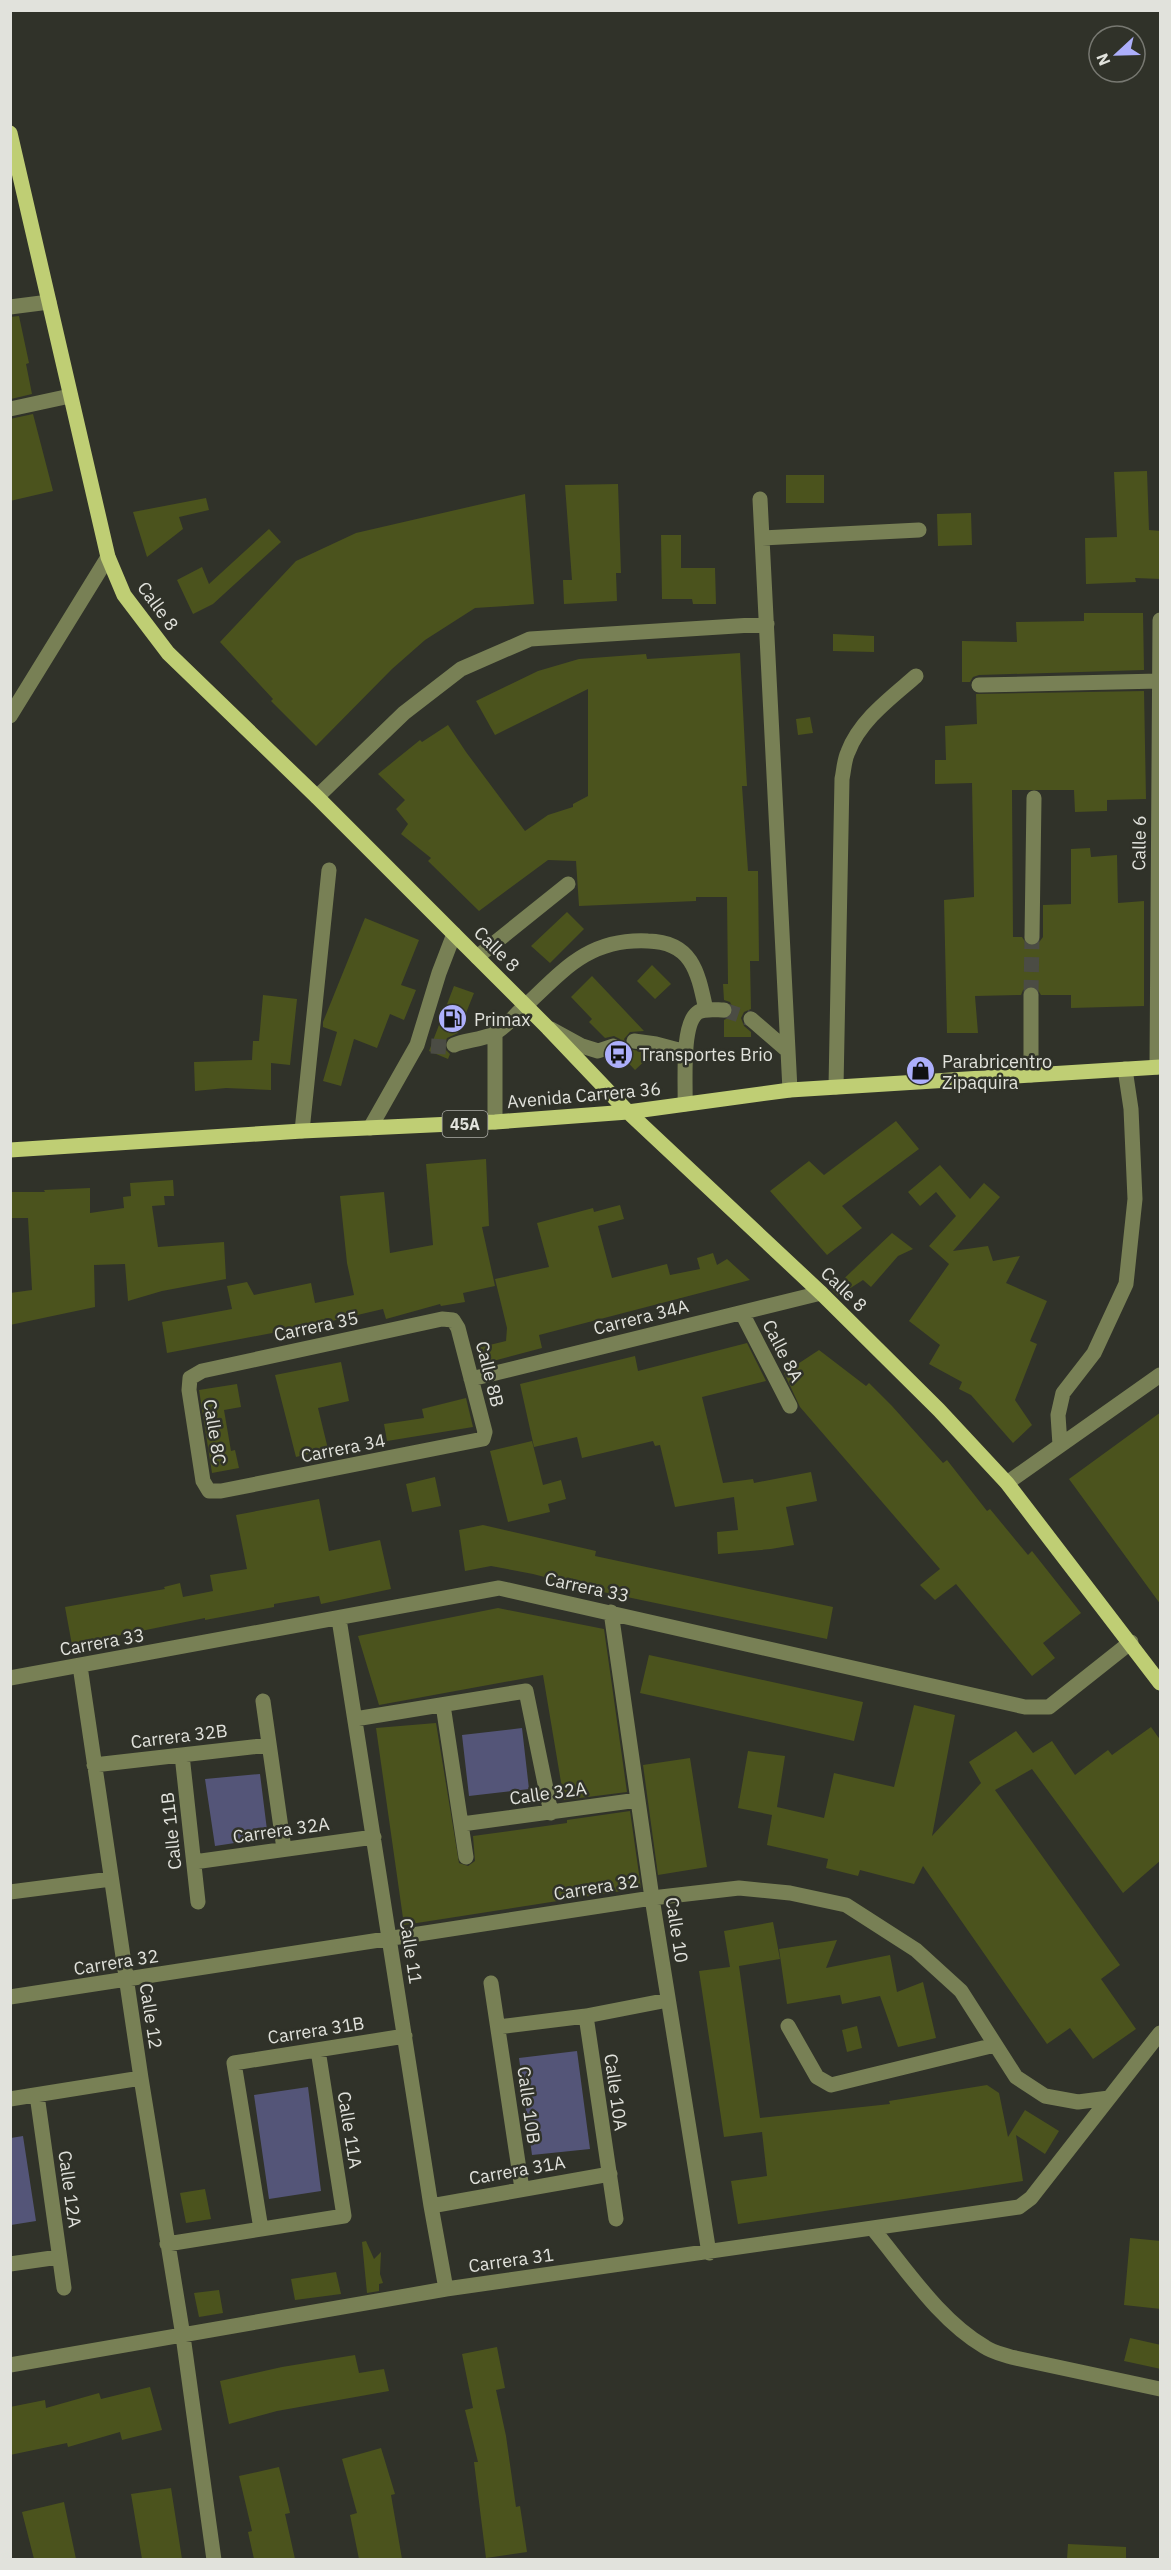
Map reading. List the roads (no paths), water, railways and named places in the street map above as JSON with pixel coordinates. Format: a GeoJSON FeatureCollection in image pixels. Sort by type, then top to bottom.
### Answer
{"type":"FeatureCollection","features":[{"type":"Feature","properties":{"kind":"main road","name":"Calle 8"},"geometry":{"type":"LineString","coordinates":[[10,133],[108,557],[124,595],[168,653],[317,797],[548,1028],[628,1112],[821,1293],[939,1410],[1007,1483],[1161,1683]]}},
{"type":"Feature","properties":{"kind":"main road","name":"Avenida Carrera 36"},"geometry":{"type":"LineString","coordinates":[[10,1150],[302,1131],[495,1122],[628,1112],[790,1090],[1159,1067]]}},
{"type":"Feature","properties":{"kind":"street"},"geometry":{"type":"LineString","coordinates":[[10,308],[49,302]]}},
{"type":"Feature","properties":{"kind":"street"},"geometry":{"type":"LineString","coordinates":[[10,409],[70,396]]}},
{"type":"Feature","properties":{"kind":"street"},"geometry":{"type":"LineString","coordinates":[[760,499],[790,1090]]}},
{"type":"Feature","properties":{"kind":"street"},"geometry":{"type":"LineString","coordinates":[[762,538],[919,530]]}},
{"type":"Feature","properties":{"kind":"street"},"geometry":{"type":"LineString","coordinates":[[10,716],[108,557]]}},
{"type":"Feature","properties":{"kind":"street","name":"Calle 6"},"geometry":{"type":"LineString","coordinates":[[1159,1067],[1161,620]]}},
{"type":"Feature","properties":{"kind":"street"},"geometry":{"type":"LineString","coordinates":[[317,797],[404,713],[461,669],[530,639],[767,624]]}},
{"type":"Feature","properties":{"kind":"street"},"geometry":{"type":"LineString","coordinates":[[836,1087],[842,779],[848,752],[859,731],[916,676]]}},
{"type":"Feature","properties":{"kind":"street"},"geometry":{"type":"LineString","coordinates":[[979,685],[1160,681]]}},
{"type":"Feature","properties":{"kind":"street"},"geometry":{"type":"LineString","coordinates":[[1032,937],[1034,798]]}},
{"type":"Feature","properties":{"kind":"street"},"geometry":{"type":"LineString","coordinates":[[302,1131],[329,870]]}},
{"type":"Feature","properties":{"kind":"street"},"geometry":{"type":"LineString","coordinates":[[477,957],[568,884]]}},
{"type":"Feature","properties":{"kind":"street"},"geometry":{"type":"LineString","coordinates":[[370,1128],[424,1045],[439,973],[454,934]]}},
{"type":"Feature","properties":{"kind":"street"},"geometry":{"type":"LineString","coordinates":[[454,1045],[495,1034],[577,958],[602,946],[636,940],[660,941],[680,948],[690,960],[700,980],[706,1010]]}},
{"type":"Feature","properties":{"kind":"street"},"geometry":{"type":"LineString","coordinates":[[1031,995],[1031,1075]]}},
{"type":"Feature","properties":{"kind":"street"},"geometry":{"type":"LineString","coordinates":[[685,1104],[688,1026],[697,1013],[706,1010],[724,1010]]}},
{"type":"Feature","properties":{"kind":"street"},"geometry":{"type":"LineString","coordinates":[[751,1019],[788,1051]]}},
{"type":"Feature","properties":{"kind":"street"},"geometry":{"type":"LineString","coordinates":[[548,1028],[582,1046],[598,1050],[613,1046]]}},
{"type":"Feature","properties":{"kind":"street"},"geometry":{"type":"LineString","coordinates":[[495,1034],[495,1122]]}},
{"type":"Feature","properties":{"kind":"street"},"geometry":{"type":"LineString","coordinates":[[634,1041],[687,1052]]}},
{"type":"Feature","properties":{"kind":"street"},"geometry":{"type":"LineString","coordinates":[[1060,1445],[1058,1415],[1063,1393],[1094,1353],[1126,1284],[1135,1199],[1131,1109],[1125,1069]]}},
{"type":"Feature","properties":{"kind":"street","name":"Carrera 34A"},"geometry":{"type":"LineString","coordinates":[[471,1379],[821,1293]]}},
{"type":"Feature","properties":{"kind":"street","name":"Calle 8A"},"geometry":{"type":"LineString","coordinates":[[742,1313],[790,1406]]}},
{"type":"Feature","properties":{"kind":"street","name":"Carrera 35"},"geometry":{"type":"LineString","coordinates":[[190,1378],[202,1371],[442,1319],[453,1320]]}},
{"type":"Feature","properties":{"kind":"street","name":"Calle 8B"},"geometry":{"type":"LineString","coordinates":[[453,1320],[458,1328],[471,1379],[484,1432],[483,1439]]}},
{"type":"Feature","properties":{"kind":"street"},"geometry":{"type":"LineString","coordinates":[[1007,1483],[1161,1375]]}},
{"type":"Feature","properties":{"kind":"street","name":"Calle 8C"},"geometry":{"type":"LineString","coordinates":[[190,1378],[189,1390],[203,1481],[209,1491]]}},
{"type":"Feature","properties":{"kind":"street","name":"Carrera 34"},"geometry":{"type":"LineString","coordinates":[[209,1491],[221,1491],[483,1439]]}},
{"type":"Feature","properties":{"kind":"street","name":"Carrera 33"},"geometry":{"type":"LineString","coordinates":[[10,1678],[499,1588],[1025,1707],[1049,1707],[1131,1642]]}},
{"type":"Feature","properties":{"kind":"street","name":"Calle 10"},"geometry":{"type":"LineString","coordinates":[[611,1612],[652,1898],[709,2253]]}},
{"type":"Feature","properties":{"kind":"street","name":"Calle 11"},"geometry":{"type":"LineString","coordinates":[[339,1619],[446,2289]]}},
{"type":"Feature","properties":{"kind":"street","name":"Calle 12"},"geometry":{"type":"LineString","coordinates":[[80,1666],[141,2078],[183,2336],[214,2559]]}},
{"type":"Feature","properties":{"kind":"street"},"geometry":{"type":"LineString","coordinates":[[355,1719],[526,1691],[551,1813]]}},
{"type":"Feature","properties":{"kind":"street"},"geometry":{"type":"LineString","coordinates":[[262,1701],[284,1849]]}},
{"type":"Feature","properties":{"kind":"street"},"geometry":{"type":"LineString","coordinates":[[443,1705],[466,1857]]}},
{"type":"Feature","properties":{"kind":"street","name":"Carrera 32B"},"geometry":{"type":"LineString","coordinates":[[94,1765],[269,1744]]}},
{"type":"Feature","properties":{"kind":"street","name":"Calle 11B"},"geometry":{"type":"LineString","coordinates":[[182,1755],[198,1902]]}},
{"type":"Feature","properties":{"kind":"street","name":"Calle 32A"},"geometry":{"type":"LineString","coordinates":[[462,1824],[638,1800]]}},
{"type":"Feature","properties":{"kind":"street","name":"Carrera 32A"},"geometry":{"type":"LineString","coordinates":[[194,1862],[374,1837]]}},
{"type":"Feature","properties":{"kind":"street"},"geometry":{"type":"LineString","coordinates":[[10,1892],[111,1879]]}},
{"type":"Feature","properties":{"kind":"street","name":"Carrera 32"},"geometry":{"type":"LineString","coordinates":[[10,1997],[652,1898],[738,1888],[790,1893],[846,1905],[916,1950],[961,1991],[1016,2077],[1045,2096],[1078,2102],[1109,2098]]}},
{"type":"Feature","properties":{"kind":"street","name":"Calle 10B"},"geometry":{"type":"LineString","coordinates":[[491,1983],[522,2189]]}},
{"type":"Feature","properties":{"kind":"street"},"geometry":{"type":"LineString","coordinates":[[498,2027],[586,2016],[668,2000]]}},
{"type":"Feature","properties":{"kind":"street","name":"Calle 10A"},"geometry":{"type":"LineString","coordinates":[[586,2016],[616,2219]]}},
{"type":"Feature","properties":{"kind":"street"},"geometry":{"type":"LineString","coordinates":[[788,2026],[817,2078],[831,2085],[995,2044]]}},
{"type":"Feature","properties":{"kind":"street"},"geometry":{"type":"LineString","coordinates":[[1109,2098],[1161,2033]]}},
{"type":"Feature","properties":{"kind":"street","name":"Carrera 31B"},"geometry":{"type":"LineString","coordinates":[[261,2229],[234,2063],[405,2036]]}},
{"type":"Feature","properties":{"kind":"street","name":"Calle 11A"},"geometry":{"type":"LineString","coordinates":[[261,2229],[344,2216],[318,2050]]}},
{"type":"Feature","properties":{"kind":"street"},"geometry":{"type":"LineString","coordinates":[[10,2099],[141,2078]]}},
{"type":"Feature","properties":{"kind":"street","name":"Calle 12A"},"geometry":{"type":"LineString","coordinates":[[37,2095],[64,2288]]}},
{"type":"Feature","properties":{"kind":"street","name":"Carrera 31"},"geometry":{"type":"LineString","coordinates":[[10,2365],[446,2289],[1019,2207],[1031,2198],[1109,2098]]}},
{"type":"Feature","properties":{"kind":"street","name":"Carrera 31A"},"geometry":{"type":"LineString","coordinates":[[431,2206],[610,2174]]}},
{"type":"Feature","properties":{"kind":"street"},"geometry":{"type":"LineString","coordinates":[[167,2244],[261,2229]]}},
{"type":"Feature","properties":{"kind":"street"},"geometry":{"type":"LineString","coordinates":[[873,2229],[962,2332],[987,2349],[1011,2357],[1161,2389]]}},
{"type":"Feature","properties":{"kind":"street"},"geometry":{"type":"LineString","coordinates":[[10,2264],[59,2257]]}},
{"type":"Feature","properties":{"kind":"tunnel"},"geometry":{"type":"LineString","coordinates":[[1031,995],[1032,937]]}},
{"type":"Feature","properties":{"kind":"tunnel"},"geometry":{"type":"LineString","coordinates":[[724,1010],[751,1019]]}},
{"type":"Feature","properties":{"kind":"tunnel"},"geometry":{"type":"LineString","coordinates":[[431,1046],[454,1045]]}},
{"type":"Feature","properties":{"kind":"place","name":"Primax"},"geometry":{"type":"Point","coordinates":[453,1019]}},
{"type":"Feature","properties":{"kind":"place","name":"Transportes Brio"},"geometry":{"type":"Point","coordinates":[618,1054]}},
{"type":"Feature","properties":{"kind":"place","name":"Parabricentro Zipaquira"},"geometry":{"type":"Point","coordinates":[921,1071]}}]}
